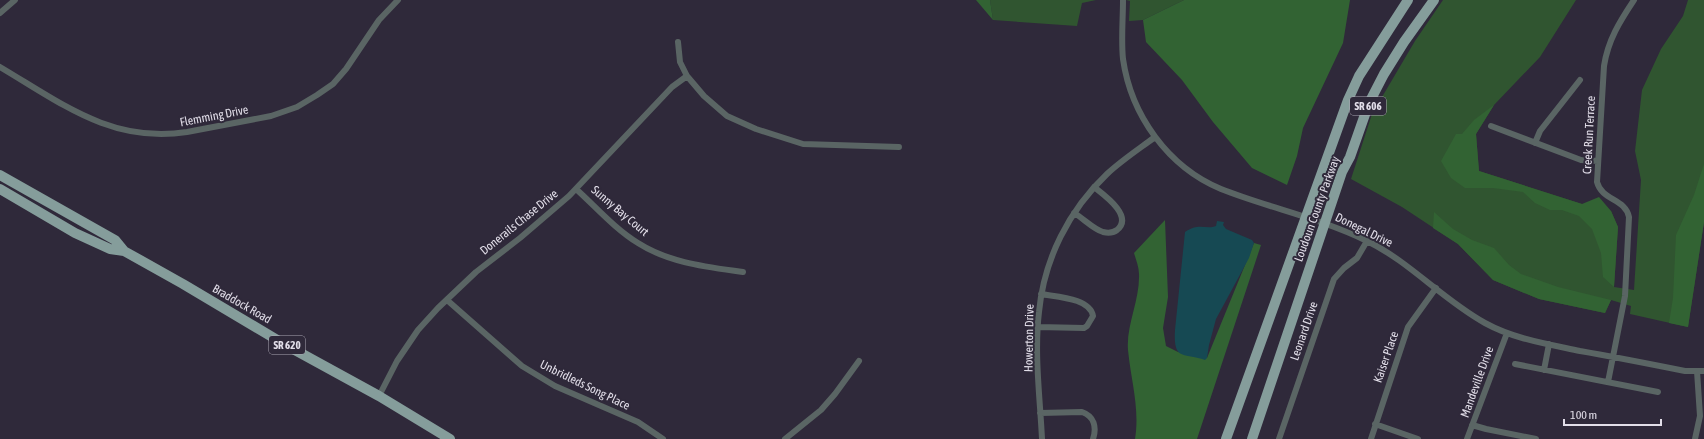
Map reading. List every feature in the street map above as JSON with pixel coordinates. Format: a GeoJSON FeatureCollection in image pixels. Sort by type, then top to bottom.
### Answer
{"type":"FeatureCollection","features":[{"type":"Feature","properties":{"kind":"main road","name":"Loudoun County Parkway"},"geometry":{"type":"LineString","coordinates":[[1226,439],[1348,100],[1359,76],[1408,0]]}},
{"type":"Feature","properties":{"kind":"main road","name":"Loudoun County Parkway"},"geometry":{"type":"LineString","coordinates":[[1252,439],[1342,172],[1350,157],[1369,103],[1404,42],[1434,0]]}},
{"type":"Feature","properties":{"kind":"main road","name":"Braddock Road"},"geometry":{"type":"LineString","coordinates":[[0,175],[115,240],[124,251],[284,344],[379,396],[450,439]]}},
{"type":"Feature","properties":{"kind":"main road","name":"Braddock Road"},"geometry":{"type":"LineString","coordinates":[[0,189],[76,233],[110,249],[124,251]]}},
{"type":"Feature","properties":{"kind":"street"},"geometry":{"type":"LineString","coordinates":[[0,13],[15,0]]}},
{"type":"Feature","properties":{"kind":"street","name":"Flemming Drive"},"geometry":{"type":"LineString","coordinates":[[0,67],[84,116],[103,125],[119,130],[138,133],[174,134],[186,132],[271,116],[296,107],[317,95],[333,84],[346,69],[379,20],[398,0]]}},
{"type":"Feature","properties":{"kind":"street","name":"Donegal Drive"},"geometry":{"type":"LineString","coordinates":[[1123,0],[1122,46],[1127,79],[1139,110],[1155,137],[1177,160],[1204,180],[1235,194],[1325,223],[1367,241],[1398,260],[1471,314],[1506,333],[1549,344],[1612,357],[1685,371],[1704,371]]}},
{"type":"Feature","properties":{"kind":"street","name":"Creek Run Terrace"},"geometry":{"type":"LineString","coordinates":[[1612,357],[1625,296],[1629,217],[1626,207],[1606,196],[1599,188],[1597,182],[1598,161],[1606,54],[1614,32],[1634,0]]}},
{"type":"Feature","properties":{"kind":"street"},"geometry":{"type":"LineString","coordinates":[[678,42],[680,62],[687,76],[704,96],[727,116],[756,129],[803,144],[899,147]]}},
{"type":"Feature","properties":{"kind":"street","name":"Donerails Chase Drive"},"geometry":{"type":"LineString","coordinates":[[379,396],[397,361],[418,330],[476,272],[520,238],[576,189],[672,88],[687,76]]}},
{"type":"Feature","properties":{"kind":"street"},"geometry":{"type":"LineString","coordinates":[[1535,143],[1540,131],[1580,80]]}},
{"type":"Feature","properties":{"kind":"street"},"geometry":{"type":"LineString","coordinates":[[1491,126],[1581,160],[1598,161]]}},
{"type":"Feature","properties":{"kind":"street","name":"Howerton Drive"},"geometry":{"type":"LineString","coordinates":[[1042,439],[1038,327],[1041,294],[1048,268],[1057,245],[1074,213],[1094,187],[1122,161],[1155,137]]}},
{"type":"Feature","properties":{"kind":"street"},"geometry":{"type":"LineString","coordinates":[[1074,213],[1102,232],[1112,232],[1118,229],[1122,221],[1119,209],[1094,187]]}},
{"type":"Feature","properties":{"kind":"street","name":"Sunny Bay Court"},"geometry":{"type":"LineString","coordinates":[[576,189],[616,226],[638,243],[663,255],[695,265],[743,272]]}},
{"type":"Feature","properties":{"kind":"street","name":"Leonard Drive"},"geometry":{"type":"LineString","coordinates":[[1279,439],[1334,279],[1344,268],[1357,258],[1367,241]]}},
{"type":"Feature","properties":{"kind":"street","name":"Kaiser Place"},"geometry":{"type":"LineString","coordinates":[[1371,439],[1408,327],[1436,288]]}},
{"type":"Feature","properties":{"kind":"street"},"geometry":{"type":"LineString","coordinates":[[1038,327],[1084,328],[1093,316],[1090,308],[1082,302],[1041,294]]}},
{"type":"Feature","properties":{"kind":"street","name":"Unbridleds Song Place"},"geometry":{"type":"LineString","coordinates":[[447,300],[522,366],[555,386],[638,422],[663,439]]}},
{"type":"Feature","properties":{"kind":"street","name":"Mandeville Drive"},"geometry":{"type":"LineString","coordinates":[[1467,439],[1506,333]]}},
{"type":"Feature","properties":{"kind":"street"},"geometry":{"type":"LineString","coordinates":[[1544,370],[1549,344]]}},
{"type":"Feature","properties":{"kind":"street"},"geometry":{"type":"LineString","coordinates":[[1608,382],[1612,357]]}},
{"type":"Feature","properties":{"kind":"street"},"geometry":{"type":"LineString","coordinates":[[785,439],[826,405],[859,361]]}},
{"type":"Feature","properties":{"kind":"street"},"geometry":{"type":"LineString","coordinates":[[1515,364],[1658,392]]}},
{"type":"Feature","properties":{"kind":"street"},"geometry":{"type":"LineString","coordinates":[[1695,439],[1702,416],[1697,371]]}},
{"type":"Feature","properties":{"kind":"street"},"geometry":{"type":"LineString","coordinates":[[1040,413],[1082,412],[1087,414],[1091,417],[1095,428],[1093,439]]}},
{"type":"Feature","properties":{"kind":"street"},"geometry":{"type":"LineString","coordinates":[[1376,424],[1418,439]]}},
{"type":"Feature","properties":{"kind":"street"},"geometry":{"type":"LineString","coordinates":[[1472,425],[1536,439]]}},
{"type":"Feature","properties":{"kind":"shaded area"},"geometry":{"type":"Polygon","coordinates":[[[990,0],[1096,0],[1082,3],[1077,26],[993,20],[990,0]]]}},
{"type":"Feature","properties":{"kind":"shaded area"},"geometry":{"type":"Polygon","coordinates":[[[1126,0],[1184,0],[1143,20],[1129,21],[1130,1],[1126,0]]]}},
{"type":"Feature","properties":{"kind":"shaded area"},"geometry":{"type":"Polygon","coordinates":[[[1443,0],[1576,0],[1540,57],[1494,105],[1476,134],[1479,171],[1582,204],[1611,211],[1618,227],[1614,287],[1634,290],[1641,180],[1635,151],[1642,90],[1661,49],[1683,16],[1688,0],[1704,0],[1704,222],[1688,327],[1630,314],[1631,306],[1611,300],[1605,313],[1539,299],[1493,280],[1458,244],[1402,207],[1351,179],[1372,114],[1415,41],[1443,0]]]}},
{"type":"Feature","properties":{"kind":"shaded area"},"geometry":{"type":"Polygon","coordinates":[[[1217,221],[1224,222],[1223,225],[1226,229],[1252,240],[1254,243],[1249,258],[1216,319],[1207,358],[1205,360],[1181,354],[1178,351],[1175,340],[1175,330],[1185,232],[1194,227],[1216,226],[1217,221]]]}},
{"type":"Feature","properties":{"kind":"green space"},"geometry":{"type":"Polygon","coordinates":[[[976,0],[990,0],[993,20],[976,0]]]}},
{"type":"Feature","properties":{"kind":"green space"},"geometry":{"type":"Polygon","coordinates":[[[1184,0],[1350,0],[1343,43],[1303,128],[1297,156],[1287,185],[1252,168],[1213,122],[1182,80],[1146,42],[1143,20],[1184,0]]]}},
{"type":"Feature","properties":{"kind":"green space"},"geometry":{"type":"Polygon","coordinates":[[[1494,105],[1476,134],[1479,171],[1582,204],[1599,197],[1611,211],[1618,227],[1614,287],[1603,277],[1601,253],[1592,229],[1579,216],[1562,210],[1550,210],[1535,203],[1523,192],[1493,188],[1465,188],[1451,178],[1441,161],[1456,134],[1462,134],[1474,120],[1494,105]]]}},
{"type":"Feature","properties":{"kind":"green space"},"geometry":{"type":"Polygon","coordinates":[[[1704,164],[1704,222],[1688,327],[1669,323],[1673,298],[1676,235],[1694,195],[1704,164]]]}},
{"type":"Feature","properties":{"kind":"green space"},"geometry":{"type":"Polygon","coordinates":[[[1434,212],[1453,229],[1472,240],[1494,248],[1509,265],[1521,274],[1558,287],[1611,300],[1605,313],[1539,299],[1493,280],[1458,244],[1433,228],[1434,212]]]}},
{"type":"Feature","properties":{"kind":"green space"},"geometry":{"type":"Polygon","coordinates":[[[1165,220],[1168,297],[1163,328],[1166,346],[1178,352],[1207,358],[1254,243],[1261,245],[1197,439],[1135,439],[1136,405],[1128,350],[1129,331],[1139,284],[1139,274],[1134,253],[1165,220]]]}}]}
